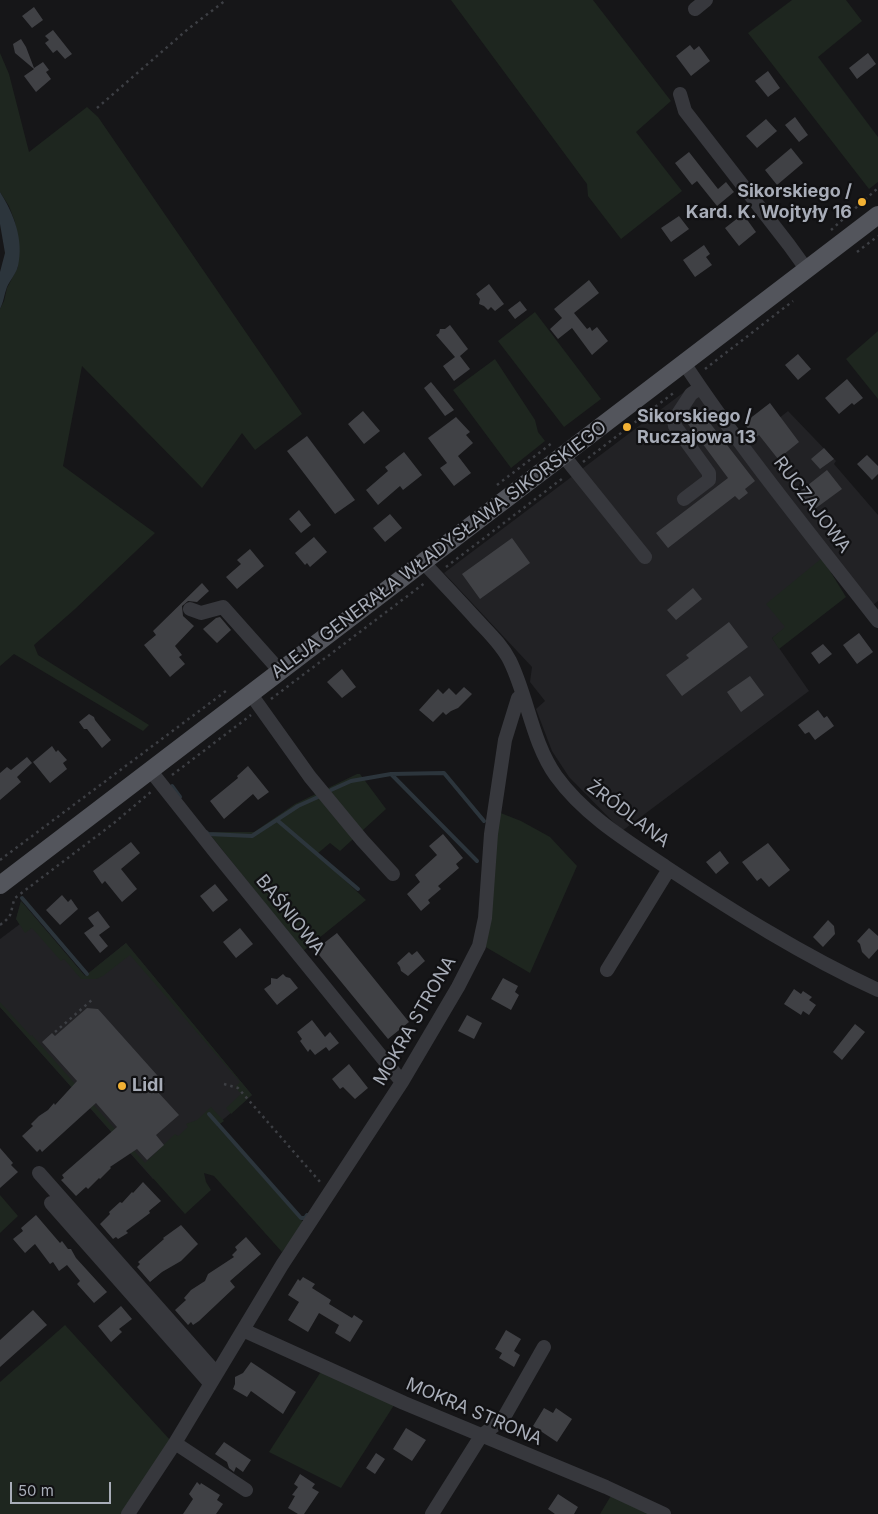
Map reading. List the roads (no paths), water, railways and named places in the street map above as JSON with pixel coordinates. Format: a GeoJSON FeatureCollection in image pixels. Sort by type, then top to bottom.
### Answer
{"type":"FeatureCollection","features":[{"type":"Feature","properties":{"kind":"main road","name":"ALEJA GENERAŁA WŁADYSŁAWA SIKORSKIEGO"},"geometry":{"type":"LineString","coordinates":[[0,885],[878,214]]}},
{"type":"Feature","properties":{"kind":"street"},"geometry":{"type":"LineString","coordinates":[[694,9],[706,0]]}},
{"type":"Feature","properties":{"kind":"street"},"geometry":{"type":"LineString","coordinates":[[680,94],[685,111],[807,270]]}},
{"type":"Feature","properties":{"kind":"street","name":"RUCZAJOWA"},"geometry":{"type":"LineString","coordinates":[[684,363],[700,388],[790,508],[878,621]]}},
{"type":"Feature","properties":{"kind":"street"},"geometry":{"type":"LineString","coordinates":[[684,499],[709,480],[709,473],[675,426],[674,420],[690,394],[700,388]]}},
{"type":"Feature","properties":{"kind":"street"},"geometry":{"type":"LineString","coordinates":[[563,454],[645,557]]}},
{"type":"Feature","properties":{"kind":"street","name":"ŹRÓDLANA"},"geometry":{"type":"LineString","coordinates":[[423,562],[505,652],[549,764],[566,790],[591,814],[617,834],[704,892],[846,975],[878,990]]}},
{"type":"Feature","properties":{"kind":"street"},"geometry":{"type":"LineString","coordinates":[[190,609],[201,613],[223,607],[280,671]]}},
{"type":"Feature","properties":{"kind":"street"},"geometry":{"type":"LineString","coordinates":[[250,693],[310,777],[393,874]]}},
{"type":"Feature","properties":{"kind":"street","name":"MOKRA STRONA"},"geometry":{"type":"LineString","coordinates":[[128,1514],[175,1443],[213,1378],[329,1192],[402,1082],[458,986],[481,940],[485,918],[491,834],[505,740],[518,698],[523,695]]}},
{"type":"Feature","properties":{"kind":"street","name":"BAŚNIOWA"},"geometry":{"type":"LineString","coordinates":[[150,770],[402,1082]]}},
{"type":"Feature","properties":{"kind":"street"},"geometry":{"type":"LineString","coordinates":[[607,970],[669,869]]}},
{"type":"Feature","properties":{"kind":"street"},"geometry":{"type":"LineString","coordinates":[[40,1173],[213,1378]]}},
{"type":"Feature","properties":{"kind":"street"},"geometry":{"type":"LineString","coordinates":[[51,1203],[213,1378]]}},
{"type":"Feature","properties":{"kind":"street","name":"MOKRA STRONA"},"geometry":{"type":"LineString","coordinates":[[243,1330],[404,1403],[606,1487],[664,1514]]}},
{"type":"Feature","properties":{"kind":"street"},"geometry":{"type":"LineString","coordinates":[[432,1514],[481,1436],[503,1419],[544,1347]]}},
{"type":"Feature","properties":{"kind":"street"},"geometry":{"type":"LineString","coordinates":[[175,1443],[246,1490]]}},
{"type":"Feature","properties":{"kind":"waterway"},"geometry":{"type":"LineString","coordinates":[[331,790],[351,781],[391,774],[444,773],[484,821]]}},
{"type":"Feature","properties":{"kind":"waterway"},"geometry":{"type":"LineString","coordinates":[[391,774],[477,861]]}},
{"type":"Feature","properties":{"kind":"waterway"},"geometry":{"type":"LineString","coordinates":[[172,786],[180,797]]}},
{"type":"Feature","properties":{"kind":"waterway"},"geometry":{"type":"LineString","coordinates":[[206,832],[208,834],[252,836],[298,806],[318,797]]}},
{"type":"Feature","properties":{"kind":"waterway"},"geometry":{"type":"LineString","coordinates":[[277,820],[358,889]]}},
{"type":"Feature","properties":{"kind":"waterway"},"geometry":{"type":"LineString","coordinates":[[22,898],[87,974]]}},
{"type":"Feature","properties":{"kind":"waterway"},"geometry":{"type":"LineString","coordinates":[[209,1114],[301,1218],[305,1218],[307,1215]]}},
{"type":"Feature","properties":{"kind":"place","name":"Sikorskiego / Kard. K. Wojtyły 16"},"geometry":{"type":"Point","coordinates":[862,202]}},
{"type":"Feature","properties":{"kind":"place","name":"Sikorskiego / Ruczajowa 13"},"geometry":{"type":"Point","coordinates":[627,427]}},
{"type":"Feature","properties":{"kind":"place","name":"Lidl"},"geometry":{"type":"Point","coordinates":[122,1086]}}]}
